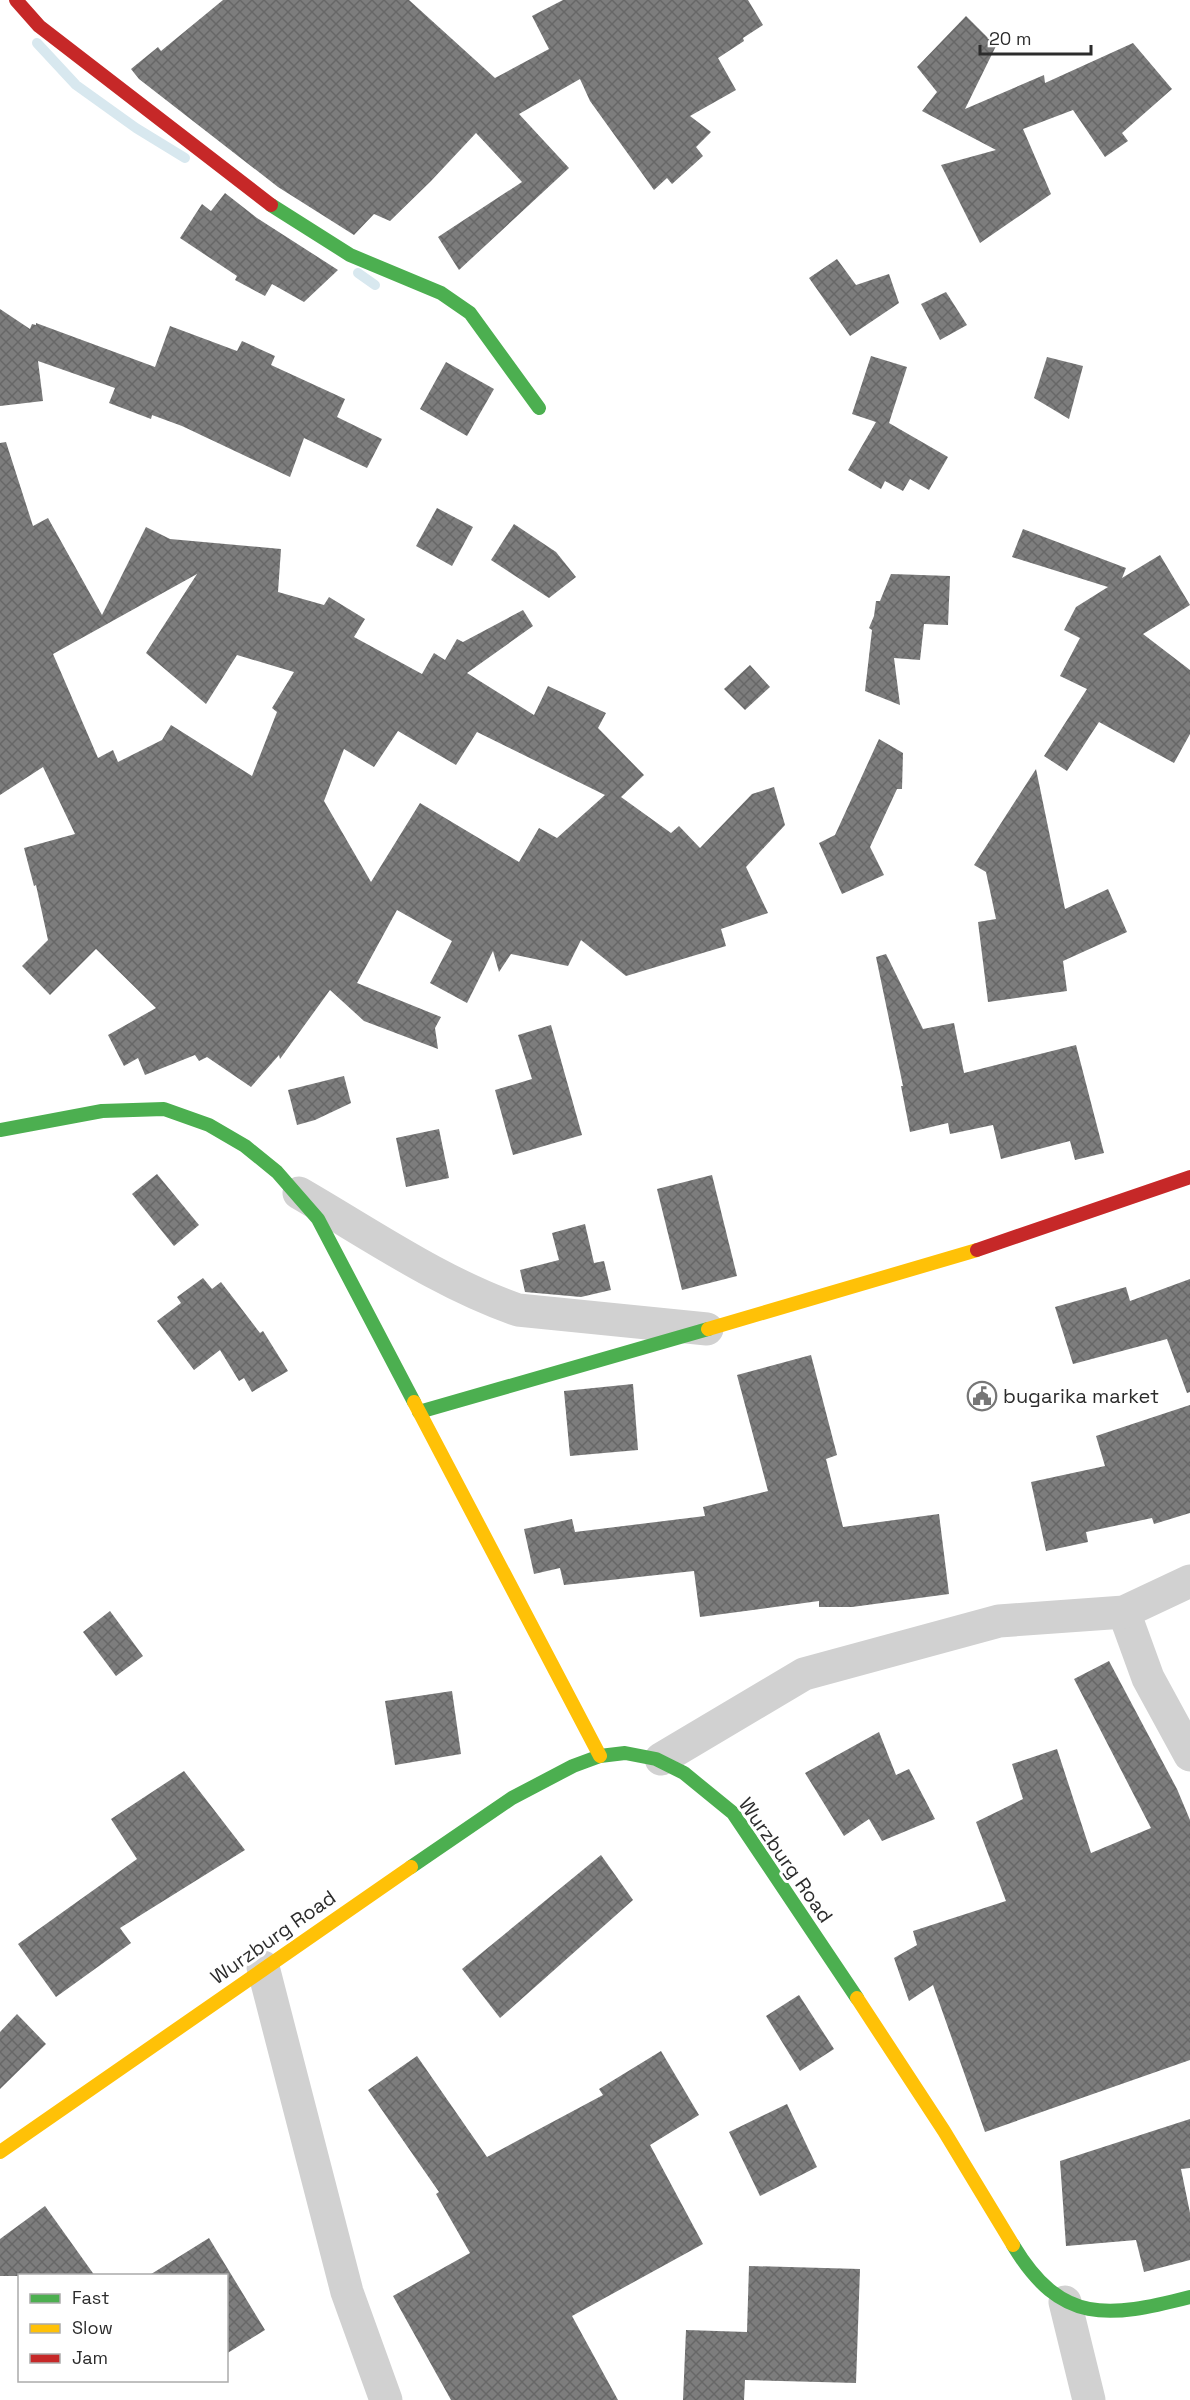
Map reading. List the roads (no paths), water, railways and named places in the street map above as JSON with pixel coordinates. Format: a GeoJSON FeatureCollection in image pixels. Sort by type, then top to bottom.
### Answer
{"type":"FeatureCollection","features":[{"type":"Feature","properties":{"kind":"street"},"geometry":{"type":"LineString","coordinates":[[16,0],[39,26],[267,202],[350,255],[441,293],[470,314],[539,408]]}},
{"type":"Feature","properties":{"kind":"street"},"geometry":{"type":"LineString","coordinates":[[0,1130],[64,1117],[124,1109],[167,1109],[212,1125],[238,1141],[299,1193],[488,1300],[518,1310],[710,1330]]}},
{"type":"Feature","properties":{"kind":"street"},"geometry":{"type":"LineString","coordinates":[[419,1412],[950,1259],[1190,1176]]}},
{"type":"Feature","properties":{"kind":"street"},"geometry":{"type":"LineString","coordinates":[[299,1193],[318,1219],[600,1756]]}},
{"type":"Feature","properties":{"kind":"street"},"geometry":{"type":"LineString","coordinates":[[661,1759],[804,1674],[999,1621],[1124,1612],[1190,1581]]}},
{"type":"Feature","properties":{"kind":"street"},"geometry":{"type":"LineString","coordinates":[[1124,1612],[1148,1678],[1190,1755]]}},
{"type":"Feature","properties":{"kind":"street","name":"Wurzburg Road"},"geometry":{"type":"LineString","coordinates":[[3,2145],[496,1809],[558,1773],[600,1756],[625,1753],[661,1759],[696,1782],[733,1813],[936,2118],[1025,2263],[1055,2296],[1093,2312],[1145,2308],[1190,2297]]}},
{"type":"Feature","properties":{"kind":"street"},"geometry":{"type":"LineString","coordinates":[[263,1967],[347,2292],[386,2400]]}},
{"type":"Feature","properties":{"kind":"street"},"geometry":{"type":"LineString","coordinates":[[1065,2302],[1089,2400]]}},
{"type":"Feature","properties":{"kind":"waterway"},"geometry":{"type":"LineString","coordinates":[[37,43],[76,85],[136,128],[185,158]]}},
{"type":"Feature","properties":{"kind":"waterway"},"geometry":{"type":"LineString","coordinates":[[358,273],[375,285]]}},
{"type":"Feature","properties":{"kind":"place","name":"bugarika market"},"geometry":{"type":"Point","coordinates":[982,1396]}}]}
